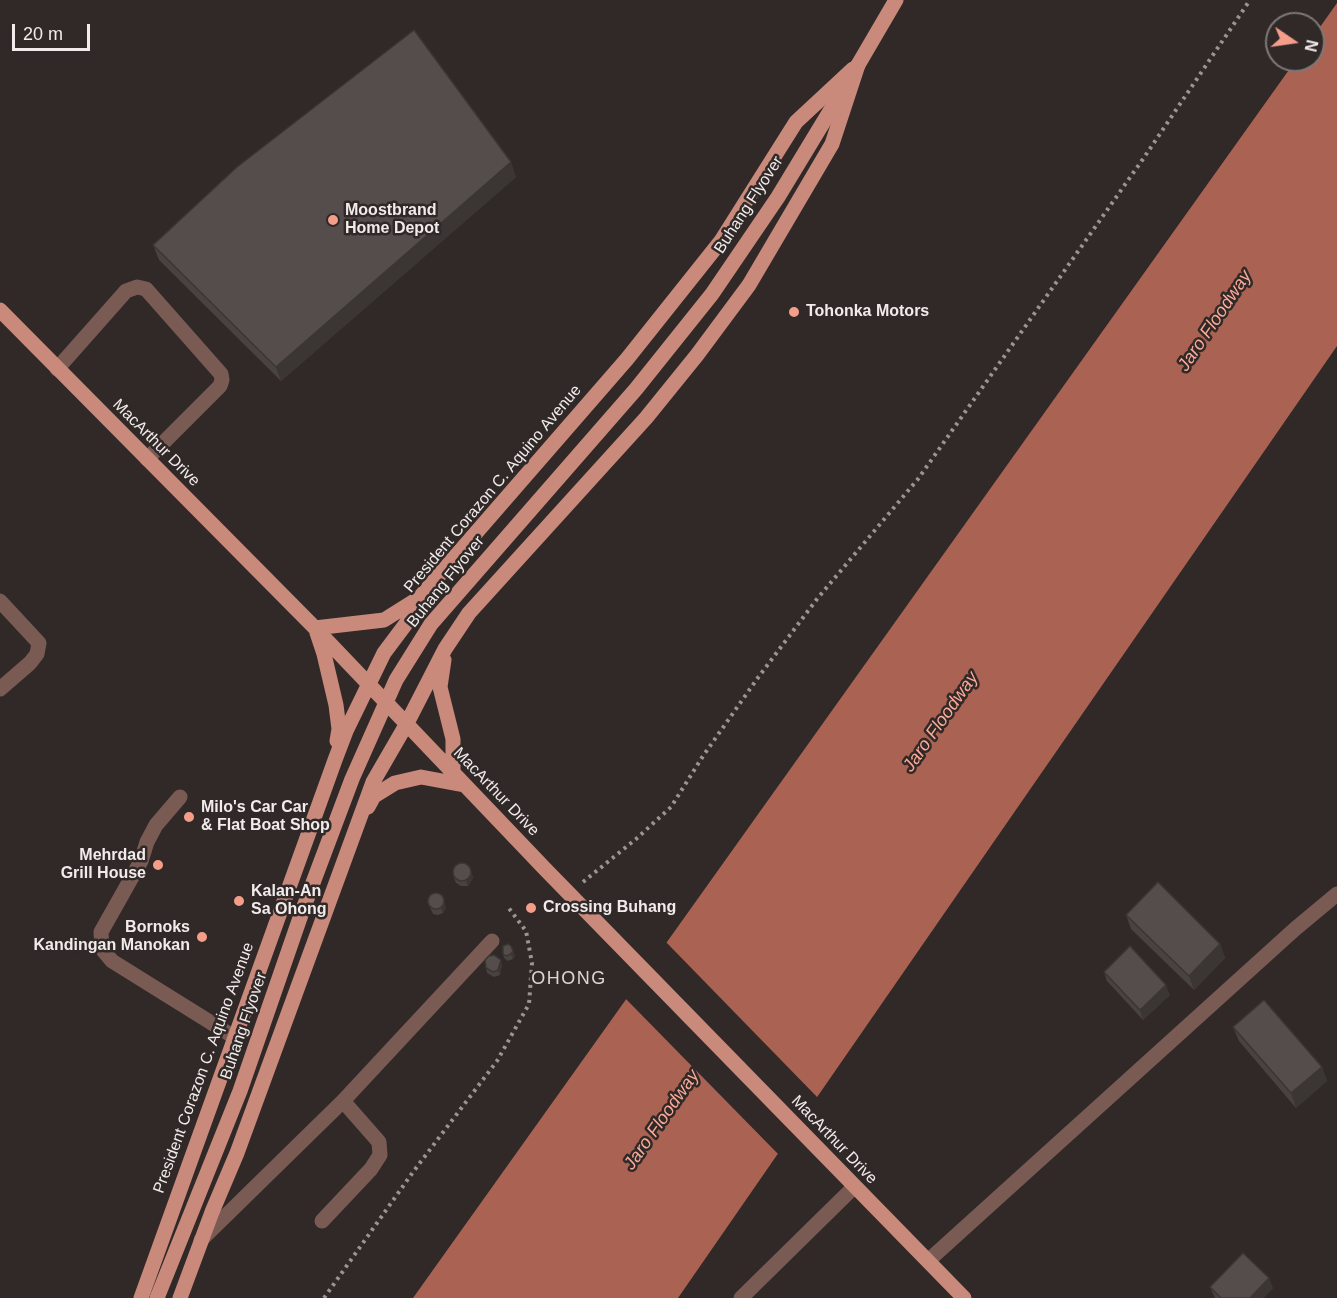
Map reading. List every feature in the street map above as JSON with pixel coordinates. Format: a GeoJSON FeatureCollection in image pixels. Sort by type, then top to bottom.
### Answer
{"type":"FeatureCollection","features":[{"type":"Feature","properties":{"kind":"main road","name":"President Corazon C. Aquino Avenue"},"geometry":{"type":"LineString","coordinates":[[180,1298],[237,1153],[373,782],[446,649],[469,612],[646,418],[749,285],[832,144],[858,64],[896,0]]}},
{"type":"Feature","properties":{"kind":"main road","name":"President Corazon C. Aquino Avenue"},"geometry":{"type":"LineString","coordinates":[[141,1298],[335,760],[384,653],[408,621],[421,596],[606,384],[721,241],[796,122],[858,64]]}},
{"type":"Feature","properties":{"kind":"main road","name":"Buhang Flyover"},"geometry":{"type":"LineString","coordinates":[[157,1298],[240,1091],[302,912],[352,779],[396,680],[431,624],[636,389],[712,294],[778,197],[858,64]]}},
{"type":"Feature","properties":{"kind":"main road","name":"MacArthur Drive"},"geometry":{"type":"LineString","coordinates":[[0,310],[315,628],[464,786],[964,1298]]}},
{"type":"Feature","properties":{"kind":"main road"},"geometry":{"type":"LineString","coordinates":[[335,760],[339,729],[336,705],[324,654],[315,628],[384,620],[421,596]]}},
{"type":"Feature","properties":{"kind":"main road"},"geometry":{"type":"LineString","coordinates":[[446,649],[440,687],[453,739],[453,772]]}},
{"type":"Feature","properties":{"kind":"main road"},"geometry":{"type":"LineString","coordinates":[[358,825],[374,795],[396,783],[421,777],[464,786]]}},
{"type":"Feature","properties":{"kind":"street"},"geometry":{"type":"LineString","coordinates":[[57,369],[126,291],[137,287],[146,289],[221,374],[222,381],[220,386],[147,459]]}},
{"type":"Feature","properties":{"kind":"street"},"geometry":{"type":"LineString","coordinates":[[0,601],[39,643],[37,654],[30,663],[0,689]]}},
{"type":"Feature","properties":{"kind":"street"},"geometry":{"type":"LineString","coordinates":[[180,797],[156,825],[147,842],[141,861],[101,932],[102,949],[112,961],[234,1037]]}},
{"type":"Feature","properties":{"kind":"street"},"geometry":{"type":"LineString","coordinates":[[928,1260],[1286,936],[1337,894]]}},
{"type":"Feature","properties":{"kind":"street"},"geometry":{"type":"LineString","coordinates":[[201,1240],[343,1101],[492,941]]}},
{"type":"Feature","properties":{"kind":"street"},"geometry":{"type":"LineString","coordinates":[[322,1221],[380,1155],[379,1142],[343,1101]]}},
{"type":"Feature","properties":{"kind":"street"},"geometry":{"type":"LineString","coordinates":[[741,1298],[849,1181]]}},
{"type":"Feature","properties":{"kind":"path"},"geometry":{"type":"LineString","coordinates":[[569,893],[636,839],[671,807],[757,679],[817,598],[918,479],[1117,196],[1250,0]]}},
{"type":"Feature","properties":{"kind":"path"},"geometry":{"type":"LineString","coordinates":[[324,1298],[413,1172],[497,1061],[529,1004],[532,963],[526,931],[508,907]]}},
{"type":"Feature","properties":{"kind":"water","name":"Jaro Floodway"},"geometry":{"type":"Polygon","coordinates":[[[1337,3],[1337,346],[678,1298],[413,1298],[1287,72],[1325,72],[1325,20],[1337,3]]]}},
{"type":"Feature","properties":{"kind":"pier"},"geometry":{"type":"Polygon","coordinates":[[[664,940],[819,1099],[780,1156],[624,997],[664,940]]]}},
{"type":"Feature","properties":{"kind":"building","name":"Moostbrand Home Depot"},"geometry":{"type":"Polygon","coordinates":[[[414,30],[511,162],[276,367],[153,245],[237,167],[414,30]]]}},
{"type":"Feature","properties":{"kind":"building"},"geometry":{"type":"Polygon","coordinates":[[[458,863],[466,863],[471,868],[469,879],[458,881],[453,876],[453,868],[458,863]]]}},
{"type":"Feature","properties":{"kind":"building"},"geometry":{"type":"Polygon","coordinates":[[[1158,882],[1220,944],[1189,976],[1126,915],[1158,882]]]}},
{"type":"Feature","properties":{"kind":"building"},"geometry":{"type":"Polygon","coordinates":[[[433,893],[439,893],[444,901],[442,907],[433,909],[428,904],[428,898],[433,893]]]}},
{"type":"Feature","properties":{"kind":"building"},"geometry":{"type":"Polygon","coordinates":[[[508,944],[513,951],[506,956],[503,954],[503,946],[508,944]]]}},
{"type":"Feature","properties":{"kind":"building"},"geometry":{"type":"Polygon","coordinates":[[[1130,946],[1166,985],[1140,1010],[1104,972],[1130,946]]]}},
{"type":"Feature","properties":{"kind":"building"},"geometry":{"type":"Polygon","coordinates":[[[494,955],[501,960],[498,970],[493,972],[486,968],[485,960],[494,955]]]}},
{"type":"Feature","properties":{"kind":"building"},"geometry":{"type":"Polygon","coordinates":[[[1264,1000],[1322,1067],[1291,1093],[1233,1027],[1264,1000]]]}},
{"type":"Feature","properties":{"kind":"building"},"geometry":{"type":"Polygon","coordinates":[[[1243,1253],[1269,1278],[1250,1298],[1221,1298],[1210,1287],[1243,1253]]]}},
{"type":"Feature","properties":{"kind":"place","name":"Moostbrand Home Depot"},"geometry":{"type":"Point","coordinates":[333,220]}},
{"type":"Feature","properties":{"kind":"place","name":"Tohonka Motors"},"geometry":{"type":"Point","coordinates":[794,312]}},
{"type":"Feature","properties":{"kind":"place","name":"Milo's Car Car & Flat Boat Shop"},"geometry":{"type":"Point","coordinates":[189,817]}},
{"type":"Feature","properties":{"kind":"place","name":"Mehrdad Grill House"},"geometry":{"type":"Point","coordinates":[158,865]}},
{"type":"Feature","properties":{"kind":"place","name":"Kalan-An Sa Ohong"},"geometry":{"type":"Point","coordinates":[239,901]}},
{"type":"Feature","properties":{"kind":"place","name":"Crossing Buhang"},"geometry":{"type":"Point","coordinates":[531,908]}},
{"type":"Feature","properties":{"kind":"place","name":"Bornoks Kandingan Manokan"},"geometry":{"type":"Point","coordinates":[202,937]}},
{"type":"Feature","properties":{"kind":"district","name":"OHONG"},"geometry":{"type":"Point","coordinates":[569,979]}}]}
